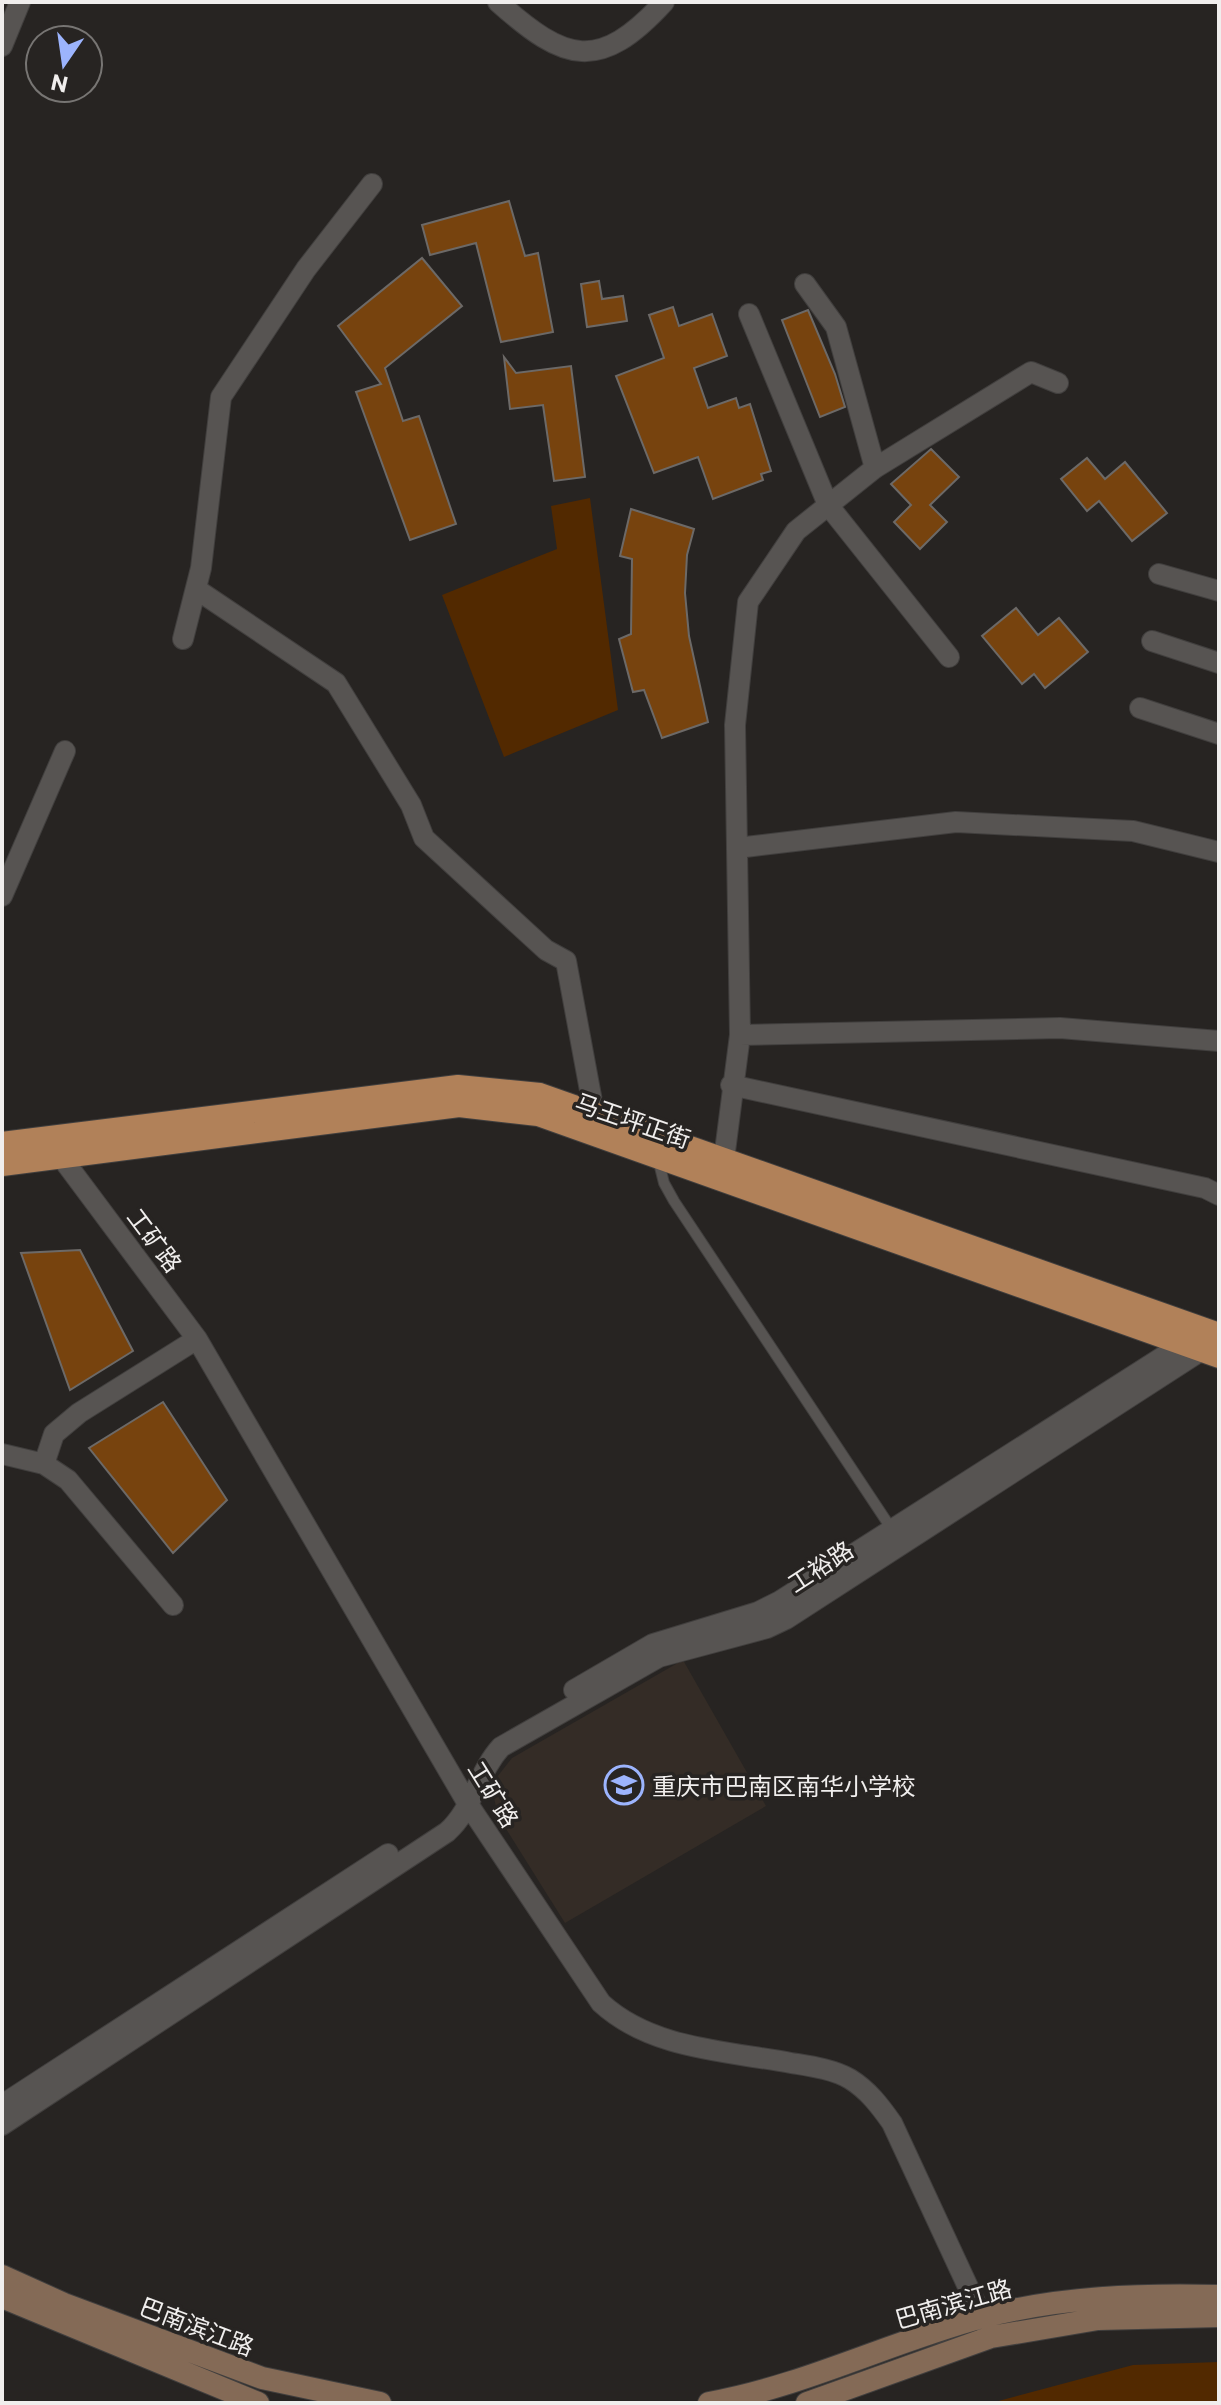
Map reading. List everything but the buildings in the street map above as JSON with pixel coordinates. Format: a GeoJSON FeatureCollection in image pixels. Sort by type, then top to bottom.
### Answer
{"type":"FeatureCollection","features":[{"type":"Feature","properties":{"kind":"main road","name":"马王坪正街"},"geometry":{"type":"LineString","coordinates":[[2,1143],[458,1086],[540,1094],[1219,1334]]}},
{"type":"Feature","properties":{"kind":"main road","name":"马王坪正街"},"geometry":{"type":"LineString","coordinates":[[2,1165],[459,1106],[538,1115],[1201,1350]]}},
{"type":"Feature","properties":{"kind":"main road","name":"巴南滨江路"},"geometry":{"type":"LineString","coordinates":[[2,2276],[262,2378],[380,2403]]}},
{"type":"Feature","properties":{"kind":"main road","name":"巴南滨江路"},"geometry":{"type":"LineString","coordinates":[[709,2403],[757,2395],[986,2327],[1098,2299],[1219,2296]]}},
{"type":"Feature","properties":{"kind":"main road","name":"巴南滨江路"},"geometry":{"type":"LineString","coordinates":[[2,2297],[258,2403]]}},
{"type":"Feature","properties":{"kind":"main road","name":"巴南滨江路"},"geometry":{"type":"LineString","coordinates":[[807,2403],[986,2327],[1098,2319],[1219,2316]]}},
{"type":"Feature","properties":{"kind":"street"},"geometry":{"type":"LineString","coordinates":[[2,46],[20,2]]}},
{"type":"Feature","properties":{"kind":"street"},"geometry":{"type":"LineString","coordinates":[[498,2],[535,35],[552,45],[573,51],[597,50],[620,43],[638,30],[664,2]]}},
{"type":"Feature","properties":{"kind":"street"},"geometry":{"type":"LineString","coordinates":[[183,639],[196,589],[221,397],[306,269],[372,184]]}},
{"type":"Feature","properties":{"kind":"street"},"geometry":{"type":"LineString","coordinates":[[805,284],[836,327],[875,468]]}},
{"type":"Feature","properties":{"kind":"street"},"geometry":{"type":"LineString","coordinates":[[749,314],[828,505],[949,657]]}},
{"type":"Feature","properties":{"kind":"street"},"geometry":{"type":"LineString","coordinates":[[724,1159],[731,1085],[740,1035],[735,725],[748,602],[796,531],[875,468],[1031,372],[1058,383]]}},
{"type":"Feature","properties":{"kind":"street"},"geometry":{"type":"LineString","coordinates":[[1159,574],[1219,591]]}},
{"type":"Feature","properties":{"kind":"street"},"geometry":{"type":"LineString","coordinates":[[196,589],[336,683],[411,805],[424,838],[546,950],[566,961],[594,1112]]}},
{"type":"Feature","properties":{"kind":"street"},"geometry":{"type":"LineString","coordinates":[[1152,641],[1219,663]]}},
{"type":"Feature","properties":{"kind":"street"},"geometry":{"type":"LineString","coordinates":[[1140,708],[1219,734]]}},
{"type":"Feature","properties":{"kind":"street"},"geometry":{"type":"LineString","coordinates":[[2,896],[65,751]]}},
{"type":"Feature","properties":{"kind":"street"},"geometry":{"type":"LineString","coordinates":[[737,848],[956,822],[1133,831],[1219,852]]}},
{"type":"Feature","properties":{"kind":"street"},"geometry":{"type":"LineString","coordinates":[[740,1035],[1060,1028],[1219,1041]]}},
{"type":"Feature","properties":{"kind":"street"},"geometry":{"type":"LineString","coordinates":[[731,1085],[1205,1188],[1219,1195]]}},
{"type":"Feature","properties":{"kind":"street","name":"工矿路"},"geometry":{"type":"LineString","coordinates":[[47,1137],[197,1339],[464,1797],[601,2003],[622,2022],[649,2035],[811,2067],[848,2078],[876,2100],[892,2123],[986,2327]]}},
{"type":"Feature","properties":{"kind":"street"},"geometry":{"type":"LineString","coordinates":[[44,1464],[54,1434],[79,1413],[197,1339]]}},
{"type":"Feature","properties":{"kind":"street","name":"工裕路"},"geometry":{"type":"LineString","coordinates":[[464,1797],[480,1752],[494,1736],[653,1644],[769,1606],[891,1528],[1201,1350]]}},
{"type":"Feature","properties":{"kind":"street","name":"工裕路"},"geometry":{"type":"LineString","coordinates":[[464,1797],[501,1747],[659,1657],[767,1628],[786,1619],[1201,1350]]}},
{"type":"Feature","properties":{"kind":"street"},"geometry":{"type":"LineString","coordinates":[[2,1454],[44,1464],[68,1480],[173,1605]]}},
{"type":"Feature","properties":{"kind":"street"},"geometry":{"type":"LineString","coordinates":[[2,2105],[443,1819],[464,1797]]}},
{"type":"Feature","properties":{"kind":"street"},"geometry":{"type":"LineString","coordinates":[[2,2125],[447,1832],[464,1797]]}},
{"type":"Feature","properties":{"kind":"lane"},"geometry":{"type":"LineString","coordinates":[[658,1156],[664,1183],[674,1201],[891,1528]]}},
{"type":"Feature","properties":{"kind":"shaded area"},"geometry":{"type":"Polygon","coordinates":[[[590,498],[618,710],[504,757],[442,595],[557,549],[551,506],[590,498]]]}},
{"type":"Feature","properties":{"kind":"shaded area","name":"重庆市巴南区南华小学校"},"geometry":{"type":"Polygon","coordinates":[[[683,1660],[766,1806],[565,1923],[498,1816],[493,1793],[497,1777],[512,1758],[683,1660]]]}},
{"type":"Feature","properties":{"kind":"shaded area"},"geometry":{"type":"Polygon","coordinates":[[[1219,2362],[1219,2403],[991,2403],[1133,2365],[1219,2362]]]}},
{"type":"Feature","properties":{"kind":"place","name":"重庆市巴南区南华小学校"},"geometry":{"type":"Point","coordinates":[624,1785]}}]}
